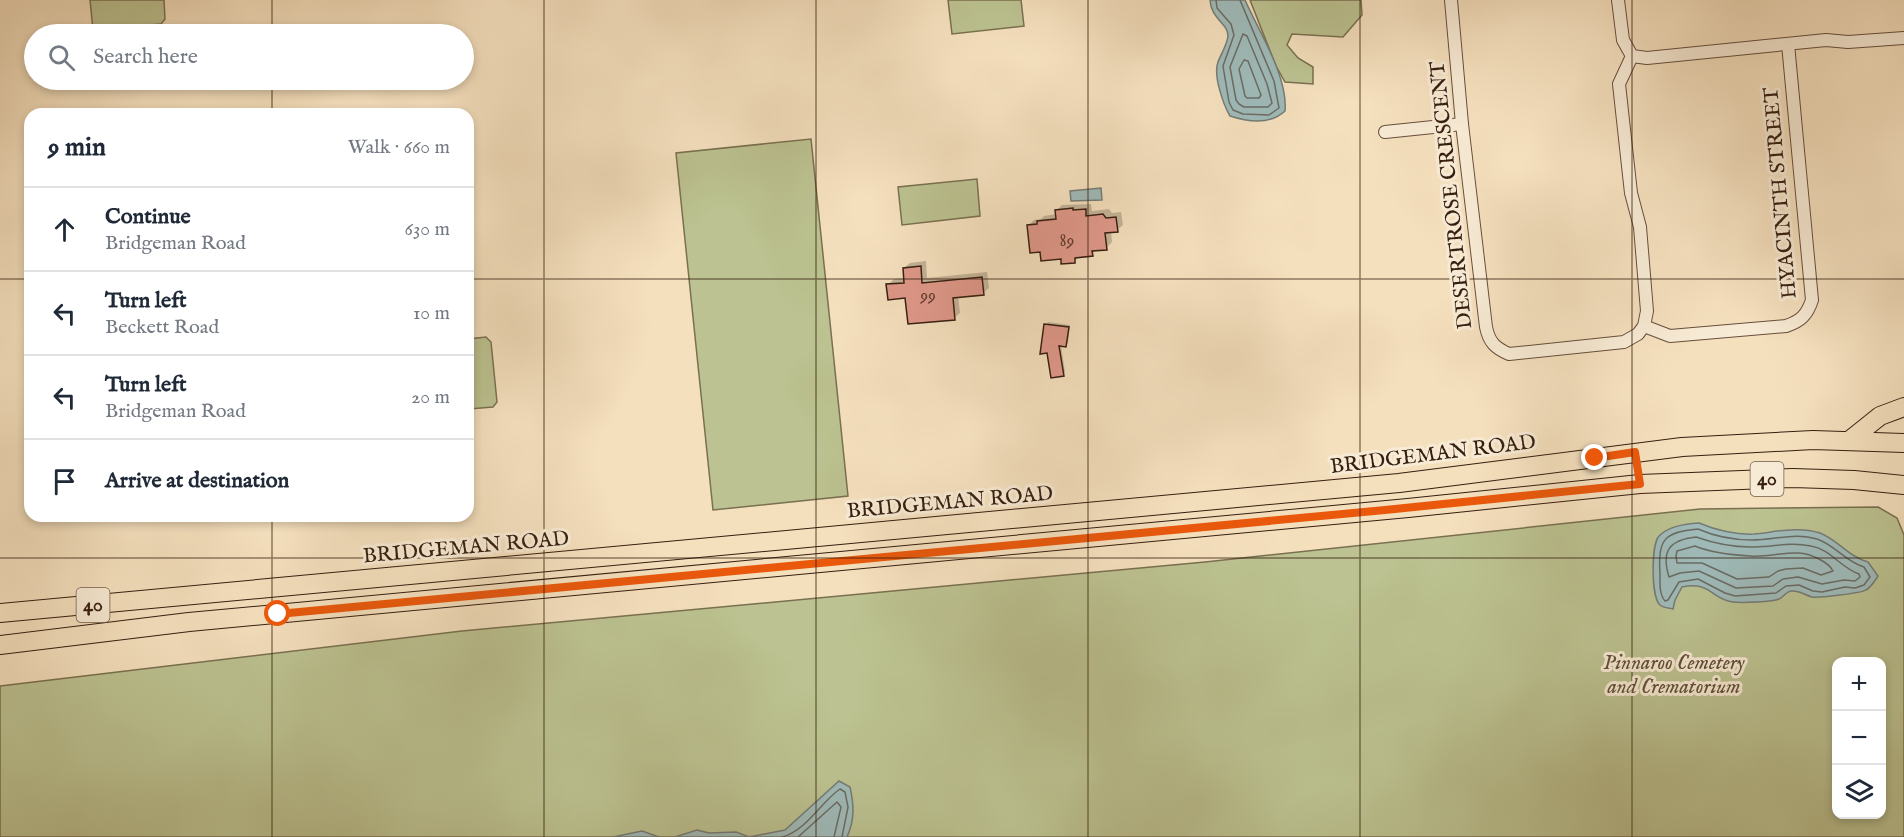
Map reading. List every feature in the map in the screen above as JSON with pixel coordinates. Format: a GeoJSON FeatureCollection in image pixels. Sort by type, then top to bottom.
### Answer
{"type":"FeatureCollection","features":[{"type":"Feature","properties":{"kind":"main road"},"geometry":{"type":"LineString","coordinates":[[1850,440],[1880,416],[1904,407]]}},
{"type":"Feature","properties":{"kind":"main road","name":"BRIDGEMAN ROAD"},"geometry":{"type":"LineString","coordinates":[[0,613],[1399,483],[1635,452],[1761,441],[1850,440],[1904,443]]}},
{"type":"Feature","properties":{"kind":"main road"},"geometry":{"type":"LineString","coordinates":[[1635,452],[1640,484]]}},
{"type":"Feature","properties":{"kind":"main road","name":"40"},"geometry":{"type":"LineString","coordinates":[[0,645],[189,622],[1397,509],[1640,484],[1793,478],[1854,480],[1900,488]]}},
{"type":"Feature","properties":{"kind":"main road"},"geometry":{"type":"LineString","coordinates":[[186,597],[189,622]]}},
{"type":"Feature","properties":{"kind":"street","name":"DESERTROSE CRESCENT"},"geometry":{"type":"LineString","coordinates":[[1451,0],[1462,124],[1488,339],[1494,346],[1509,354],[1624,342],[1638,334],[1644,326]]}},
{"type":"Feature","properties":{"kind":"street"},"geometry":{"type":"LineString","coordinates":[[1618,0],[1623,40],[1632,56]]}},
{"type":"Feature","properties":{"kind":"street"},"geometry":{"type":"LineString","coordinates":[[1632,56],[1647,58],[1826,40],[1848,42],[1904,38]]}},
{"type":"Feature","properties":{"kind":"street","name":"HYACINTH STREET"},"geometry":{"type":"LineString","coordinates":[[1644,326],[1670,336],[1786,326],[1799,322],[1808,313],[1812,300],[1788,44]]}},
{"type":"Feature","properties":{"kind":"street"},"geometry":{"type":"LineString","coordinates":[[1632,56],[1619,84],[1631,193],[1640,227],[1647,311],[1644,326]]}},
{"type":"Feature","properties":{"kind":"street"},"geometry":{"type":"LineString","coordinates":[[1385,132],[1462,124]]}},
{"type":"Feature","properties":{"kind":"green space"},"geometry":{"type":"Polygon","coordinates":[[[90,0],[164,0],[165,19],[161,24],[92,24],[90,0]]]}},
{"type":"Feature","properties":{"kind":"green space"},"geometry":{"type":"Polygon","coordinates":[[[948,0],[1021,0],[1024,26],[952,34],[948,0]]]}},
{"type":"Feature","properties":{"kind":"green space"},"geometry":{"type":"Polygon","coordinates":[[[1250,0],[1361,0],[1362,15],[1343,37],[1292,34],[1287,45],[1298,58],[1313,67],[1313,84],[1285,82],[1276,66],[1250,0]]]}},
{"type":"Feature","properties":{"kind":"green space"},"geometry":{"type":"Polygon","coordinates":[[[811,139],[848,496],[713,510],[676,153],[811,139]]]}},
{"type":"Feature","properties":{"kind":"green space"},"geometry":{"type":"Polygon","coordinates":[[[977,179],[980,216],[902,225],[898,187],[977,179]]]}},
{"type":"Feature","properties":{"kind":"green space"},"geometry":{"type":"Polygon","coordinates":[[[486,337],[491,342],[497,402],[493,407],[474,409],[474,338],[486,337]]]}},
{"type":"Feature","properties":{"kind":"green space","name":"Pinnaroo Cemetery and Crematorium"},"geometry":{"type":"Polygon","coordinates":[[[1878,507],[1897,518],[1904,535],[1904,837],[0,837],[0,686],[462,631],[1205,562],[1700,509],[1878,507]]]}},
{"type":"Feature","properties":{"kind":"water"},"geometry":{"type":"Polygon","coordinates":[[[1210,0],[1245,0],[1282,83],[1285,111],[1273,119],[1244,120],[1230,116],[1222,97],[1217,74],[1218,62],[1228,36],[1213,12],[1210,0]]]}},
{"type":"Feature","properties":{"kind":"water"},"geometry":{"type":"Polygon","coordinates":[[[1101,188],[1102,200],[1071,201],[1070,191],[1101,188]]]}},
{"type":"Feature","properties":{"kind":"water"},"geometry":{"type":"Polygon","coordinates":[[[1699,523],[1740,534],[1795,530],[1820,533],[1861,560],[1868,562],[1878,576],[1870,587],[1863,591],[1812,597],[1791,591],[1779,599],[1757,602],[1733,602],[1720,598],[1699,586],[1682,587],[1673,609],[1663,607],[1657,600],[1655,592],[1653,560],[1656,541],[1659,536],[1672,528],[1699,523]]]}},
{"type":"Feature","properties":{"kind":"water"},"geometry":{"type":"Polygon","coordinates":[[[839,781],[850,787],[853,812],[847,837],[749,837],[785,830],[839,781]]]}},
{"type":"Feature","properties":{"kind":"water"},"geometry":{"type":"Polygon","coordinates":[[[697,830],[709,833],[736,832],[749,837],[675,837],[697,830]]]}},
{"type":"Feature","properties":{"kind":"water"},"geometry":{"type":"Polygon","coordinates":[[[642,831],[659,837],[613,837],[642,831]]]}},
{"type":"Feature","properties":{"kind":"building"},"geometry":{"type":"Polygon","coordinates":[[[1073,208],[1073,210],[1086,209],[1086,216],[1103,214],[1106,218],[1116,217],[1118,232],[1105,233],[1107,250],[1092,251],[1093,256],[1075,258],[1075,263],[1061,264],[1061,259],[1041,261],[1040,252],[1030,253],[1027,225],[1037,224],[1037,221],[1056,219],[1055,210],[1073,208]]]}},
{"type":"Feature","properties":{"kind":"building"},"geometry":{"type":"Polygon","coordinates":[[[921,266],[922,283],[982,277],[984,295],[953,298],[955,320],[908,324],[905,298],[888,300],[886,284],[904,283],[903,268],[921,266]]]}},
{"type":"Feature","properties":{"kind":"building"},"geometry":{"type":"Polygon","coordinates":[[[1044,324],[1069,327],[1066,347],[1059,346],[1064,376],[1051,378],[1047,353],[1040,354],[1044,324]]]}},
{"type":"Feature","properties":{"kind":"route"},"geometry":{"type":"LineString","coordinates":[[278,614],[1640,484],[1635,452],[1595,458]]}}]}
